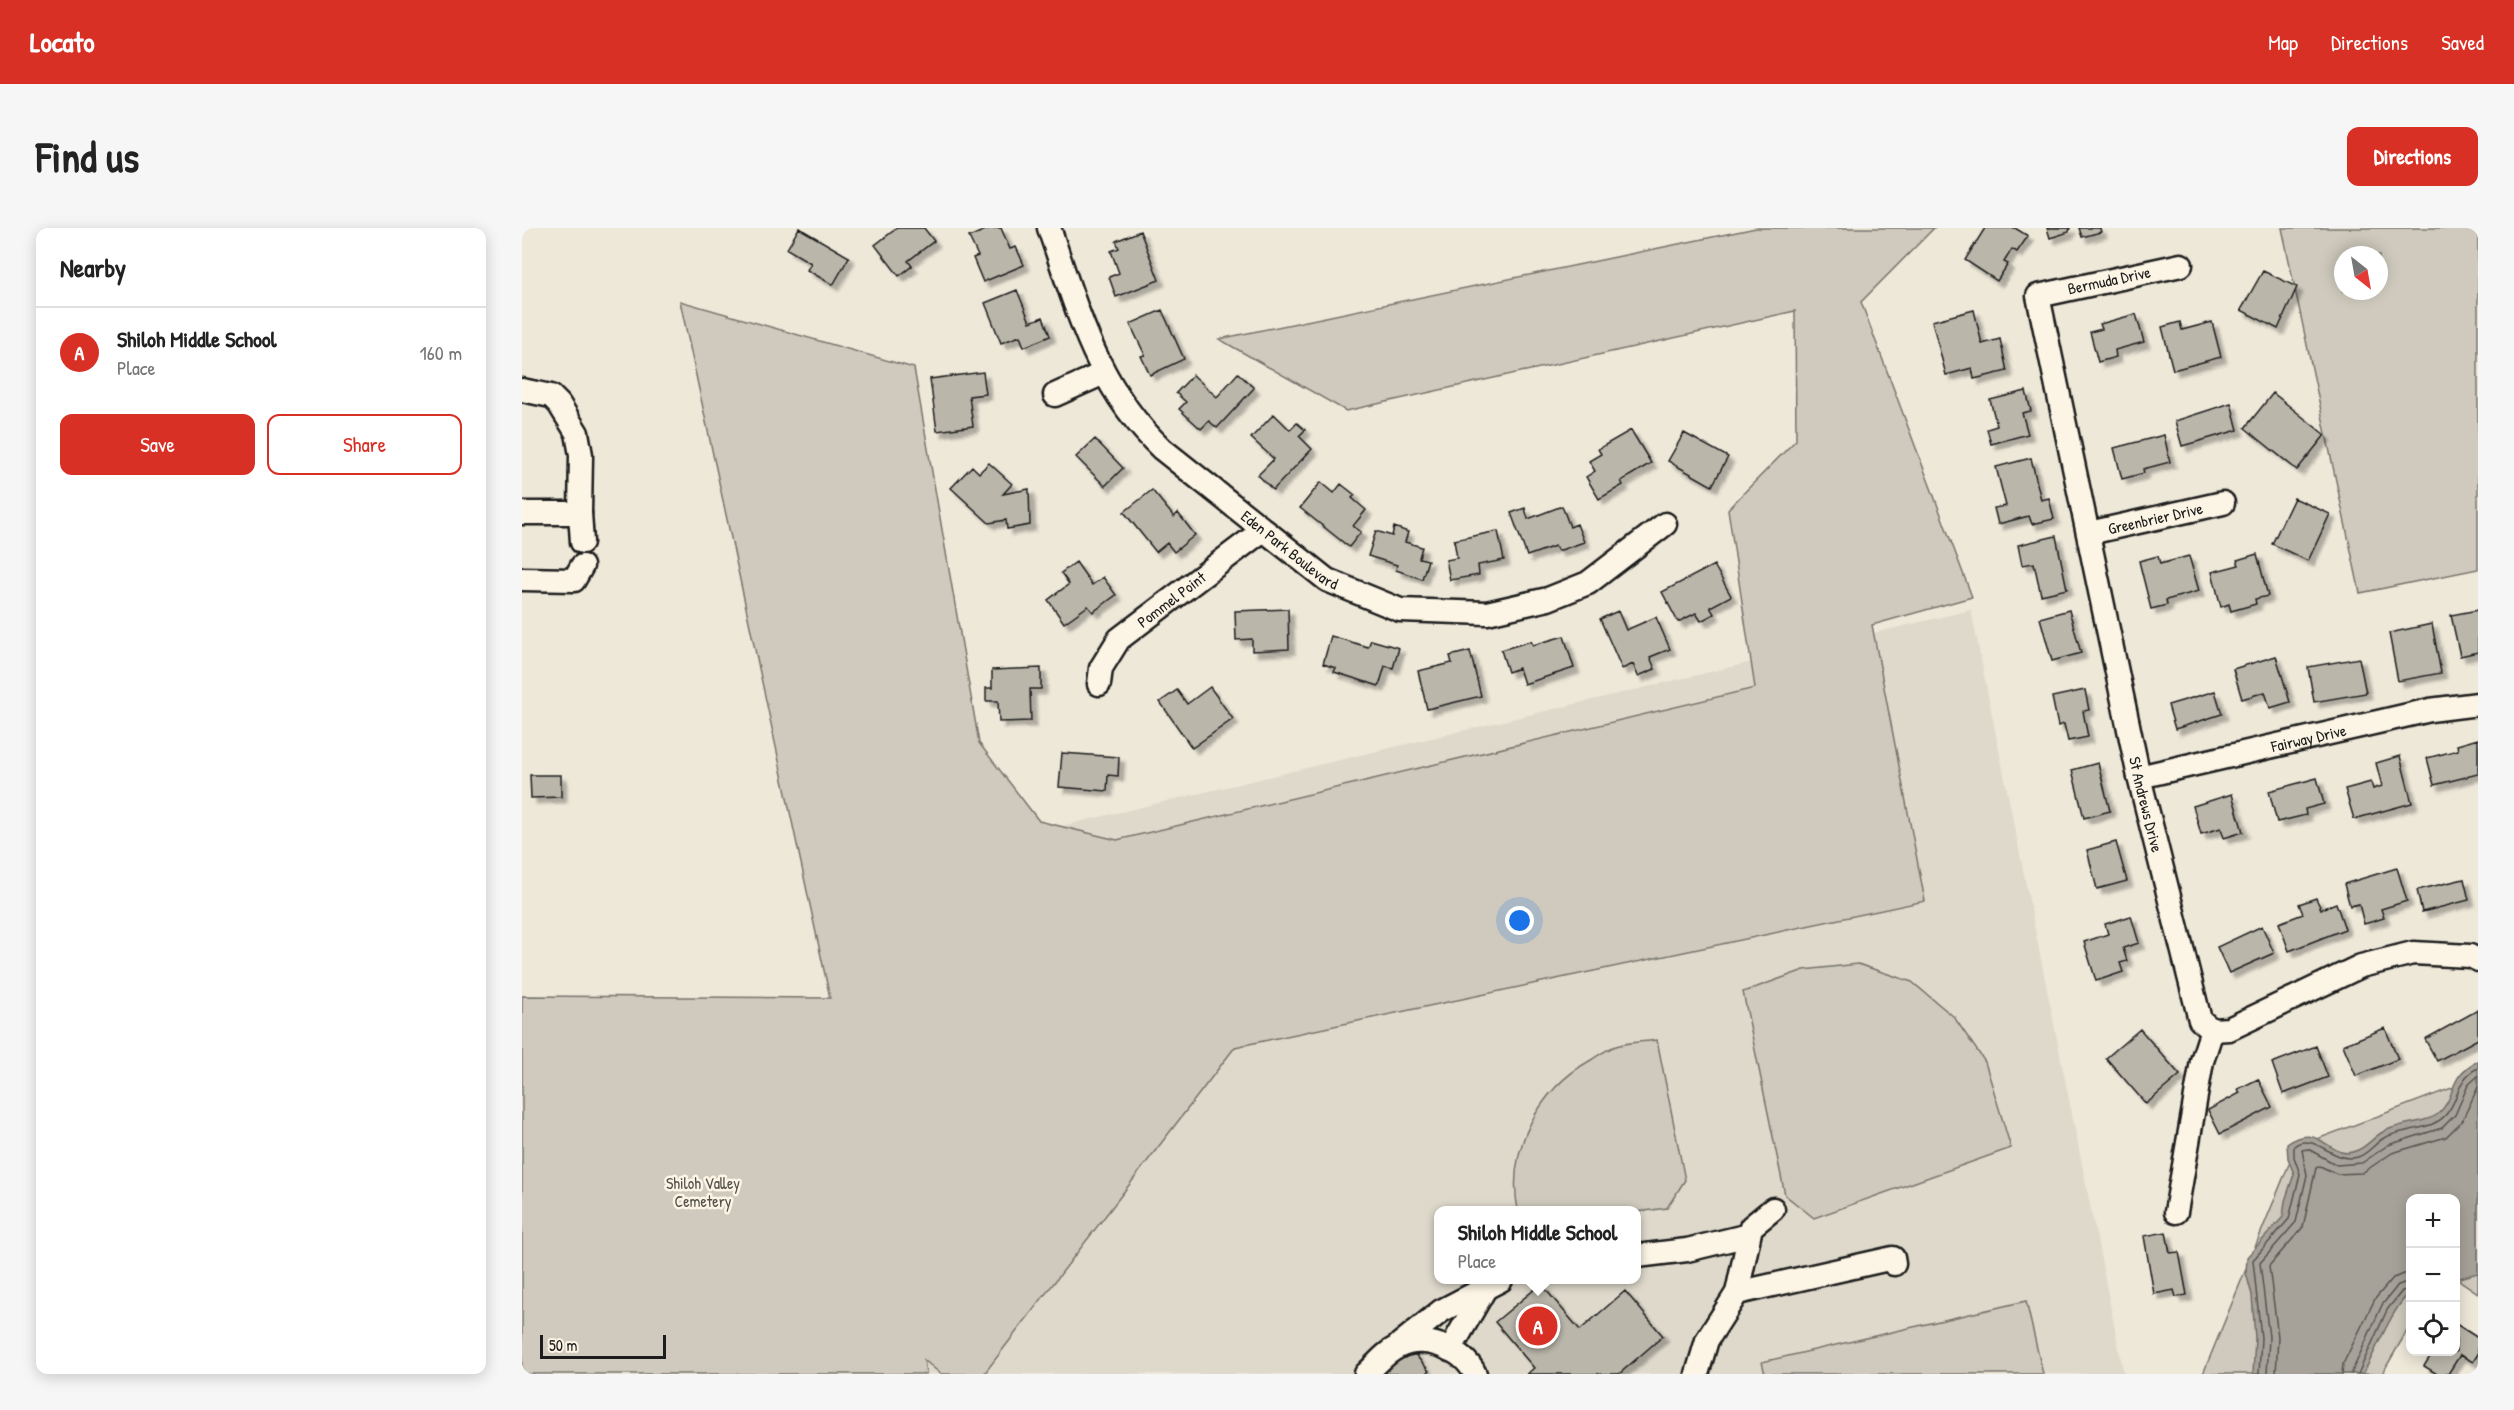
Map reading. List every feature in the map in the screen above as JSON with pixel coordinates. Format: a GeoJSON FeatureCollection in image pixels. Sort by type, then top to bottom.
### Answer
{"type":"FeatureCollection","features":[{"type":"Feature","properties":{"kind":"street","name":"Eden Park Boulevard"},"geometry":{"type":"LineString","coordinates":[[1049,228],[1091,350],[1137,424],[1162,449],[1327,580],[1400,610],[1487,613],[1548,599],[1588,583],[1665,524]]}},
{"type":"Feature","properties":{"kind":"street","name":"Bermuda Drive"},"geometry":{"type":"LineString","coordinates":[[2038,296],[2181,265]]}},
{"type":"Feature","properties":{"kind":"street","name":"St Andrews Drive"},"geometry":{"type":"LineString","coordinates":[[2038,296],[2139,777],[2200,1020],[2212,1030]]}},
{"type":"Feature","properties":{"kind":"street"},"geometry":{"type":"LineString","coordinates":[[1054,395],[1104,374]]}},
{"type":"Feature","properties":{"kind":"street"},"geometry":{"type":"LineString","coordinates":[[522,390],[551,396],[559,404],[577,433],[581,455],[582,542]]}},
{"type":"Feature","properties":{"kind":"street","name":"Greenbrier Drive"},"geometry":{"type":"LineString","coordinates":[[2089,533],[2223,503]]}},
{"type":"Feature","properties":{"kind":"street"},"geometry":{"type":"LineString","coordinates":[[522,513],[580,513]]}},
{"type":"Feature","properties":{"kind":"street","name":"Pommel Point"},"geometry":{"type":"LineString","coordinates":[[1099,684],[1101,668],[1119,639],[1263,530]]}},
{"type":"Feature","properties":{"kind":"street"},"geometry":{"type":"LineString","coordinates":[[522,579],[574,580],[582,566]]}},
{"type":"Feature","properties":{"kind":"street","name":"Fairway Drive"},"geometry":{"type":"LineString","coordinates":[[2139,777],[2430,710],[2478,704]]}},
{"type":"Feature","properties":{"kind":"street"},"geometry":{"type":"LineString","coordinates":[[2176,1212],[2202,1061],[2212,1030],[2229,1029],[2361,966],[2413,953],[2470,957],[2478,960]]}},
{"type":"Feature","properties":{"kind":"street"},"geometry":{"type":"LineString","coordinates":[[1697,1374],[1707,1340],[1737,1293],[1751,1227],[1773,1209]]}},
{"type":"Feature","properties":{"kind":"street"},"geometry":{"type":"LineString","coordinates":[[1641,1256],[1687,1250],[1749,1235]]}},
{"type":"Feature","properties":{"kind":"street"},"geometry":{"type":"LineString","coordinates":[[1737,1293],[1893,1258],[1894,1264]]}},
{"type":"Feature","properties":{"kind":"street"},"geometry":{"type":"LineString","coordinates":[[1366,1374],[1441,1311],[1491,1284]]}},
{"type":"Feature","properties":{"kind":"street"},"geometry":{"type":"LineString","coordinates":[[1450,1350],[1492,1284]]}},
{"type":"Feature","properties":{"kind":"street"},"geometry":{"type":"LineString","coordinates":[[1397,1347],[1417,1341],[1438,1344],[1458,1355],[1475,1374]]}},
{"type":"Feature","properties":{"kind":"shaded area"},"geometry":{"type":"Polygon","coordinates":[[[1971,610],[2124,1374],[926,1374],[822,883],[1971,610]]]}},
{"type":"Feature","properties":{"kind":"green space","name":"Shiloh Valley Cemetery"},"geometry":{"type":"Polygon","coordinates":[[[1756,228],[1934,228],[1861,302],[1972,597],[1872,625],[1925,901],[1235,1047],[984,1374],[941,1374],[924,1360],[926,1374],[522,1374],[522,996],[830,998],[680,301],[914,368],[979,743],[1039,821],[1117,840],[1755,688],[1728,509],[1796,440],[1795,311],[1346,411],[1219,339],[1756,228]]]}},
{"type":"Feature","properties":{"kind":"green space"},"geometry":{"type":"Polygon","coordinates":[[[2282,228],[2478,228],[2478,569],[2360,593],[2282,228]]]}},
{"type":"Feature","properties":{"kind":"green space"},"geometry":{"type":"Polygon","coordinates":[[[1858,964],[1912,982],[1954,1017],[1985,1062],[2011,1148],[1814,1218],[1785,1195],[1743,992],[1804,970],[1858,964]]]}},
{"type":"Feature","properties":{"kind":"green space"},"geometry":{"type":"Polygon","coordinates":[[[1657,1040],[1685,1180],[1667,1208],[1641,1211],[1641,1206],[1518,1206],[1517,1165],[1522,1144],[1530,1123],[1542,1104],[1572,1072],[1606,1050],[1631,1043],[1657,1040]]]}},
{"type":"Feature","properties":{"kind":"green space"},"geometry":{"type":"Polygon","coordinates":[[[2478,1078],[2478,1293],[2460,1281],[2460,1194],[2406,1194],[2406,1333],[2382,1374],[2203,1374],[2296,1147],[2478,1078]]]}},
{"type":"Feature","properties":{"kind":"green space"},"geometry":{"type":"Polygon","coordinates":[[[2026,1301],[2043,1374],[1765,1374],[1762,1362],[2026,1301]]]}},
{"type":"Feature","properties":{"kind":"water"},"geometry":{"type":"Polygon","coordinates":[[[2478,1061],[2478,1273],[2460,1278],[2460,1194],[2406,1194],[2406,1297],[2392,1317],[2363,1374],[2253,1374],[2255,1338],[2252,1295],[2246,1273],[2247,1257],[2283,1217],[2285,1201],[2294,1174],[2288,1158],[2287,1144],[2309,1136],[2340,1151],[2348,1153],[2358,1150],[2385,1131],[2438,1114],[2448,1100],[2457,1080],[2468,1067],[2478,1061]]]}},
{"type":"Feature","properties":{"kind":"building"},"geometry":{"type":"Polygon","coordinates":[[[799,228],[849,257],[833,285],[807,270],[811,263],[787,249],[799,228]]]}},
{"type":"Feature","properties":{"kind":"building"},"geometry":{"type":"Polygon","coordinates":[[[897,228],[924,228],[934,241],[908,261],[912,266],[899,276],[875,245],[897,228]]]}},
{"type":"Feature","properties":{"kind":"building"},"geometry":{"type":"Polygon","coordinates":[[[990,228],[1001,228],[1010,249],[1016,247],[1024,265],[983,282],[973,258],[978,256],[969,237],[990,228]]]}},
{"type":"Feature","properties":{"kind":"building"},"geometry":{"type":"Polygon","coordinates":[[[1985,228],[2015,228],[2028,236],[2017,252],[2012,249],[2004,262],[2008,264],[1997,281],[1965,260],[1985,228]]]}},
{"type":"Feature","properties":{"kind":"building"},"geometry":{"type":"Polygon","coordinates":[[[2047,228],[2070,228],[2069,232],[2050,238],[2047,228]]]}},
{"type":"Feature","properties":{"kind":"building"},"geometry":{"type":"Polygon","coordinates":[[[2079,228],[2100,228],[2101,232],[2082,237],[2079,228]]]}},
{"type":"Feature","properties":{"kind":"building"},"geometry":{"type":"Polygon","coordinates":[[[1140,231],[1159,280],[1116,297],[1109,277],[1119,273],[1111,251],[1119,248],[1116,241],[1140,231]]]}},
{"type":"Feature","properties":{"kind":"building"},"geometry":{"type":"Polygon","coordinates":[[[2263,271],[2297,287],[2278,329],[2241,310],[2263,271]]]}},
{"type":"Feature","properties":{"kind":"building"},"geometry":{"type":"Polygon","coordinates":[[[1017,290],[1030,322],[1043,317],[1050,336],[1024,347],[1020,336],[1001,343],[985,303],[1017,290]]]}},
{"type":"Feature","properties":{"kind":"building"},"geometry":{"type":"Polygon","coordinates":[[[1162,310],[1184,359],[1150,375],[1141,356],[1145,355],[1130,324],[1162,310]]]}},
{"type":"Feature","properties":{"kind":"building"},"geometry":{"type":"Polygon","coordinates":[[[1974,310],[1982,344],[2000,339],[2007,371],[1974,379],[1972,368],[1946,375],[1932,321],[1974,310]]]}},
{"type":"Feature","properties":{"kind":"building"},"geometry":{"type":"Polygon","coordinates":[[[2136,314],[2144,342],[2115,350],[2116,357],[2098,362],[2090,332],[2102,329],[2100,324],[2136,314]]]}},
{"type":"Feature","properties":{"kind":"building"},"geometry":{"type":"Polygon","coordinates":[[[2180,322],[2182,330],[2212,322],[2221,357],[2173,370],[2162,327],[2180,322]]]}},
{"type":"Feature","properties":{"kind":"building"},"geometry":{"type":"Polygon","coordinates":[[[983,372],[986,394],[969,396],[973,426],[937,431],[930,379],[983,372]]]}},
{"type":"Feature","properties":{"kind":"building"},"geometry":{"type":"Polygon","coordinates":[[[1238,373],[1254,388],[1217,428],[1209,421],[1201,429],[1179,409],[1186,402],[1176,393],[1193,375],[1217,397],[1238,373]]]}},
{"type":"Feature","properties":{"kind":"building"},"geometry":{"type":"Polygon","coordinates":[[[2026,391],[2031,411],[2022,413],[2028,434],[1991,444],[1987,429],[1997,426],[1990,400],[2026,391]]]}},
{"type":"Feature","properties":{"kind":"building"},"geometry":{"type":"Polygon","coordinates":[[[2273,393],[2325,435],[2297,470],[2245,428],[2273,393]]]}},
{"type":"Feature","properties":{"kind":"building"},"geometry":{"type":"Polygon","coordinates":[[[2231,403],[2238,430],[2182,446],[2175,421],[2231,403]]]}},
{"type":"Feature","properties":{"kind":"building"},"geometry":{"type":"Polygon","coordinates":[[[1274,414],[1290,430],[1297,423],[1305,430],[1299,436],[1312,449],[1273,490],[1258,475],[1274,459],[1251,438],[1274,414]]]}},
{"type":"Feature","properties":{"kind":"building"},"geometry":{"type":"Polygon","coordinates":[[[1631,430],[1651,463],[1621,481],[1623,485],[1599,499],[1586,477],[1595,471],[1589,461],[1601,454],[1598,449],[1631,430]]]}},
{"type":"Feature","properties":{"kind":"building"},"geometry":{"type":"Polygon","coordinates":[[[1684,433],[1728,457],[1712,486],[1668,461],[1684,433]]]}},
{"type":"Feature","properties":{"kind":"building"},"geometry":{"type":"Polygon","coordinates":[[[2164,435],[2170,462],[2143,469],[2144,473],[2122,479],[2114,448],[2164,435]]]}},
{"type":"Feature","properties":{"kind":"building"},"geometry":{"type":"Polygon","coordinates":[[[1095,439],[1123,468],[1105,486],[1076,457],[1095,439]]]}},
{"type":"Feature","properties":{"kind":"building"},"geometry":{"type":"Polygon","coordinates":[[[2031,458],[2041,500],[2049,498],[2054,519],[2032,524],[2029,516],[1998,524],[1994,508],[2006,506],[1996,467],[2031,458]]]}},
{"type":"Feature","properties":{"kind":"building"},"geometry":{"type":"Polygon","coordinates":[[[989,463],[1012,484],[1003,494],[1029,489],[1030,525],[1007,529],[1006,520],[989,523],[951,488],[972,466],[979,473],[989,463]]]}},
{"type":"Feature","properties":{"kind":"building"},"geometry":{"type":"Polygon","coordinates":[[[1321,482],[1334,493],[1341,484],[1355,495],[1352,498],[1366,510],[1353,526],[1361,532],[1349,547],[1300,508],[1321,482]]]}},
{"type":"Feature","properties":{"kind":"building"},"geometry":{"type":"Polygon","coordinates":[[[1152,490],[1174,517],[1178,513],[1195,535],[1174,552],[1167,543],[1156,552],[1124,512],[1152,490]]]}},
{"type":"Feature","properties":{"kind":"building"},"geometry":{"type":"Polygon","coordinates":[[[2294,498],[2330,514],[2308,561],[2272,544],[2294,498]]]}},
{"type":"Feature","properties":{"kind":"building"},"geometry":{"type":"Polygon","coordinates":[[[1562,506],[1570,527],[1577,524],[1584,542],[1558,551],[1555,546],[1527,556],[1511,513],[1525,508],[1528,519],[1562,506]]]}},
{"type":"Feature","properties":{"kind":"building"},"geometry":{"type":"Polygon","coordinates":[[[1394,527],[1408,532],[1405,542],[1422,547],[1419,558],[1428,560],[1422,579],[1396,570],[1397,565],[1368,556],[1376,531],[1392,536],[1394,527]]]}},
{"type":"Feature","properties":{"kind":"building"},"geometry":{"type":"Polygon","coordinates":[[[1498,531],[1504,560],[1478,565],[1479,575],[1450,580],[1446,560],[1457,558],[1454,540],[1498,531]]]}},
{"type":"Feature","properties":{"kind":"building"},"geometry":{"type":"Polygon","coordinates":[[[2056,536],[2067,589],[2041,595],[2034,563],[2022,565],[2018,545],[2056,536]]]}},
{"type":"Feature","properties":{"kind":"building"},"geometry":{"type":"Polygon","coordinates":[[[2257,554],[2268,596],[2255,599],[2256,604],[2231,611],[2229,604],[2221,607],[2212,572],[2239,565],[2237,560],[2257,554]]]}},
{"type":"Feature","properties":{"kind":"building"},"geometry":{"type":"Polygon","coordinates":[[[2158,556],[2160,564],[2189,556],[2199,591],[2166,600],[2167,605],[2151,609],[2139,561],[2158,556]]]}},
{"type":"Feature","properties":{"kind":"building"},"geometry":{"type":"Polygon","coordinates":[[[1076,562],[1092,585],[1103,577],[1116,595],[1093,612],[1088,606],[1064,623],[1048,600],[1069,584],[1061,573],[1076,562]]]}},
{"type":"Feature","properties":{"kind":"building"},"geometry":{"type":"Polygon","coordinates":[[[1714,565],[1731,596],[1710,607],[1714,614],[1701,621],[1696,613],[1678,622],[1662,592],[1714,565]]]}},
{"type":"Feature","properties":{"kind":"building"},"geometry":{"type":"Polygon","coordinates":[[[1288,609],[1289,649],[1252,651],[1252,639],[1236,640],[1235,611],[1288,609]]]}},
{"type":"Feature","properties":{"kind":"building"},"geometry":{"type":"Polygon","coordinates":[[[2069,610],[2081,653],[2052,661],[2040,618],[2069,610]]]}},
{"type":"Feature","properties":{"kind":"building"},"geometry":{"type":"Polygon","coordinates":[[[2478,610],[2478,652],[2460,656],[2451,615],[2478,610]]]}},
{"type":"Feature","properties":{"kind":"building"},"geometry":{"type":"Polygon","coordinates":[[[1618,611],[1626,630],[1656,617],[1670,649],[1650,657],[1655,669],[1638,676],[1633,664],[1622,669],[1600,619],[1618,611]]]}},
{"type":"Feature","properties":{"kind":"building"},"geometry":{"type":"Polygon","coordinates":[[[2432,624],[2441,673],[2398,681],[2389,633],[2432,624]]]}},
{"type":"Feature","properties":{"kind":"building"},"geometry":{"type":"Polygon","coordinates":[[[1331,636],[1368,647],[1371,640],[1399,648],[1393,668],[1385,666],[1379,686],[1334,672],[1336,668],[1323,664],[1331,636]]]}},
{"type":"Feature","properties":{"kind":"building"},"geometry":{"type":"Polygon","coordinates":[[[1564,636],[1574,668],[1524,684],[1519,668],[1508,672],[1501,650],[1531,641],[1533,645],[1564,636]]]}},
{"type":"Feature","properties":{"kind":"building"},"geometry":{"type":"Polygon","coordinates":[[[1470,651],[1481,696],[1427,709],[1418,671],[1452,663],[1450,656],[1470,651]]]}},
{"type":"Feature","properties":{"kind":"building"},"geometry":{"type":"Polygon","coordinates":[[[2276,656],[2290,702],[2270,708],[2265,692],[2242,699],[2233,669],[2276,656]]]}},
{"type":"Feature","properties":{"kind":"building"},"geometry":{"type":"Polygon","coordinates":[[[2359,658],[2366,693],[2314,702],[2308,667],[2359,658]]]}},
{"type":"Feature","properties":{"kind":"building"},"geometry":{"type":"Polygon","coordinates":[[[1041,668],[1041,689],[1030,689],[1031,721],[999,722],[998,701],[986,701],[986,688],[992,688],[992,670],[1041,668]]]}},
{"type":"Feature","properties":{"kind":"building"},"geometry":{"type":"Polygon","coordinates":[[[1210,687],[1233,719],[1192,748],[1160,702],[1177,690],[1187,704],[1210,687]]]}},
{"type":"Feature","properties":{"kind":"building"},"geometry":{"type":"Polygon","coordinates":[[[2085,690],[2089,710],[2083,711],[2088,737],[2068,741],[2064,724],[2058,726],[2052,697],[2085,690]]]}},
{"type":"Feature","properties":{"kind":"building"},"geometry":{"type":"Polygon","coordinates":[[[2215,691],[2222,714],[2175,729],[2168,705],[2215,691]]]}},
{"type":"Feature","properties":{"kind":"building"},"geometry":{"type":"Polygon","coordinates":[[[2478,739],[2478,774],[2434,785],[2427,758],[2458,750],[2457,745],[2478,739]]]}},
{"type":"Feature","properties":{"kind":"building"},"geometry":{"type":"Polygon","coordinates":[[[1062,753],[1119,757],[1118,776],[1108,775],[1107,791],[1059,787],[1062,753]]]}},
{"type":"Feature","properties":{"kind":"building"},"geometry":{"type":"Polygon","coordinates":[[[2400,756],[2412,803],[2354,819],[2345,789],[2371,782],[2373,789],[2382,786],[2376,763],[2400,756]]]}},
{"type":"Feature","properties":{"kind":"building"},"geometry":{"type":"Polygon","coordinates":[[[2098,763],[2110,811],[2084,818],[2072,770],[2098,763]]]}},
{"type":"Feature","properties":{"kind":"building"},"geometry":{"type":"Polygon","coordinates":[[[530,775],[561,775],[561,797],[531,798],[530,775]]]}},
{"type":"Feature","properties":{"kind":"building"},"geometry":{"type":"Polygon","coordinates":[[[2317,778],[2324,804],[2305,809],[2306,815],[2277,822],[2269,791],[2317,778]]]}},
{"type":"Feature","properties":{"kind":"building"},"geometry":{"type":"Polygon","coordinates":[[[2232,794],[2243,832],[2224,838],[2221,828],[2201,834],[2193,806],[2232,794]]]}},
{"type":"Feature","properties":{"kind":"building"},"geometry":{"type":"Polygon","coordinates":[[[2116,842],[2127,881],[2097,889],[2087,850],[2116,842]]]}},
{"type":"Feature","properties":{"kind":"building"},"geometry":{"type":"Polygon","coordinates":[[[2397,868],[2407,901],[2381,909],[2384,918],[2364,924],[2359,904],[2350,906],[2344,884],[2397,868]]]}},
{"type":"Feature","properties":{"kind":"building"},"geometry":{"type":"Polygon","coordinates":[[[2464,879],[2469,900],[2422,912],[2417,890],[2464,879]]]}},
{"type":"Feature","properties":{"kind":"building"},"geometry":{"type":"Polygon","coordinates":[[[2316,898],[2321,909],[2336,903],[2345,929],[2289,951],[2279,923],[2303,914],[2299,904],[2316,898]]]}},
{"type":"Feature","properties":{"kind":"building"},"geometry":{"type":"Polygon","coordinates":[[[2131,916],[2139,943],[2123,948],[2127,961],[2120,963],[2123,972],[2096,981],[2084,942],[2108,934],[2105,924],[2131,916]]]}},
{"type":"Feature","properties":{"kind":"building"},"geometry":{"type":"Polygon","coordinates":[[[2262,926],[2274,953],[2229,973],[2217,947],[2262,926]]]}},
{"type":"Feature","properties":{"kind":"building"},"geometry":{"type":"Polygon","coordinates":[[[2478,1010],[2478,1039],[2437,1061],[2425,1039],[2478,1010]]]}},
{"type":"Feature","properties":{"kind":"building"},"geometry":{"type":"Polygon","coordinates":[[[2385,1028],[2398,1059],[2356,1076],[2343,1045],[2385,1028]]]}},
{"type":"Feature","properties":{"kind":"building"},"geometry":{"type":"Polygon","coordinates":[[[2140,1029],[2180,1075],[2146,1104],[2106,1058],[2140,1029]]]}},
{"type":"Feature","properties":{"kind":"building"},"geometry":{"type":"Polygon","coordinates":[[[2316,1046],[2328,1077],[2283,1094],[2272,1063],[2316,1046]]]}},
{"type":"Feature","properties":{"kind":"building"},"geometry":{"type":"Polygon","coordinates":[[[2258,1079],[2272,1107],[2220,1134],[2208,1110],[2240,1093],[2238,1089],[2258,1079]]]}},
{"type":"Feature","properties":{"kind":"building"},"geometry":{"type":"Polygon","coordinates":[[[2166,1232],[2170,1253],[2179,1252],[2187,1295],[2176,1297],[2174,1290],[2154,1294],[2144,1236],[2166,1232]]]}},
{"type":"Feature","properties":{"kind":"building"},"geometry":{"type":"Polygon","coordinates":[[[1541,1284],[1580,1330],[1625,1291],[1663,1336],[1619,1374],[1527,1374],[1534,1368],[1495,1322],[1541,1284]]]}},
{"type":"Feature","properties":{"kind":"building"},"geometry":{"type":"Polygon","coordinates":[[[2460,1327],[2478,1338],[2478,1354],[2473,1362],[2460,1355],[2460,1327]]]}},
{"type":"Feature","properties":{"kind":"building"},"geometry":{"type":"Polygon","coordinates":[[[1409,1347],[1429,1371],[1426,1374],[1377,1374],[1409,1347]]]}},
{"type":"Feature","properties":{"kind":"building"},"geometry":{"type":"Polygon","coordinates":[[[2430,1356],[2459,1356],[2448,1374],[2437,1374],[2424,1366],[2430,1356]]]}},
{"type":"Feature","properties":{"kind":"place","name":"Shiloh Middle School"},"geometry":{"type":"Point","coordinates":[1538,1326]}}]}
